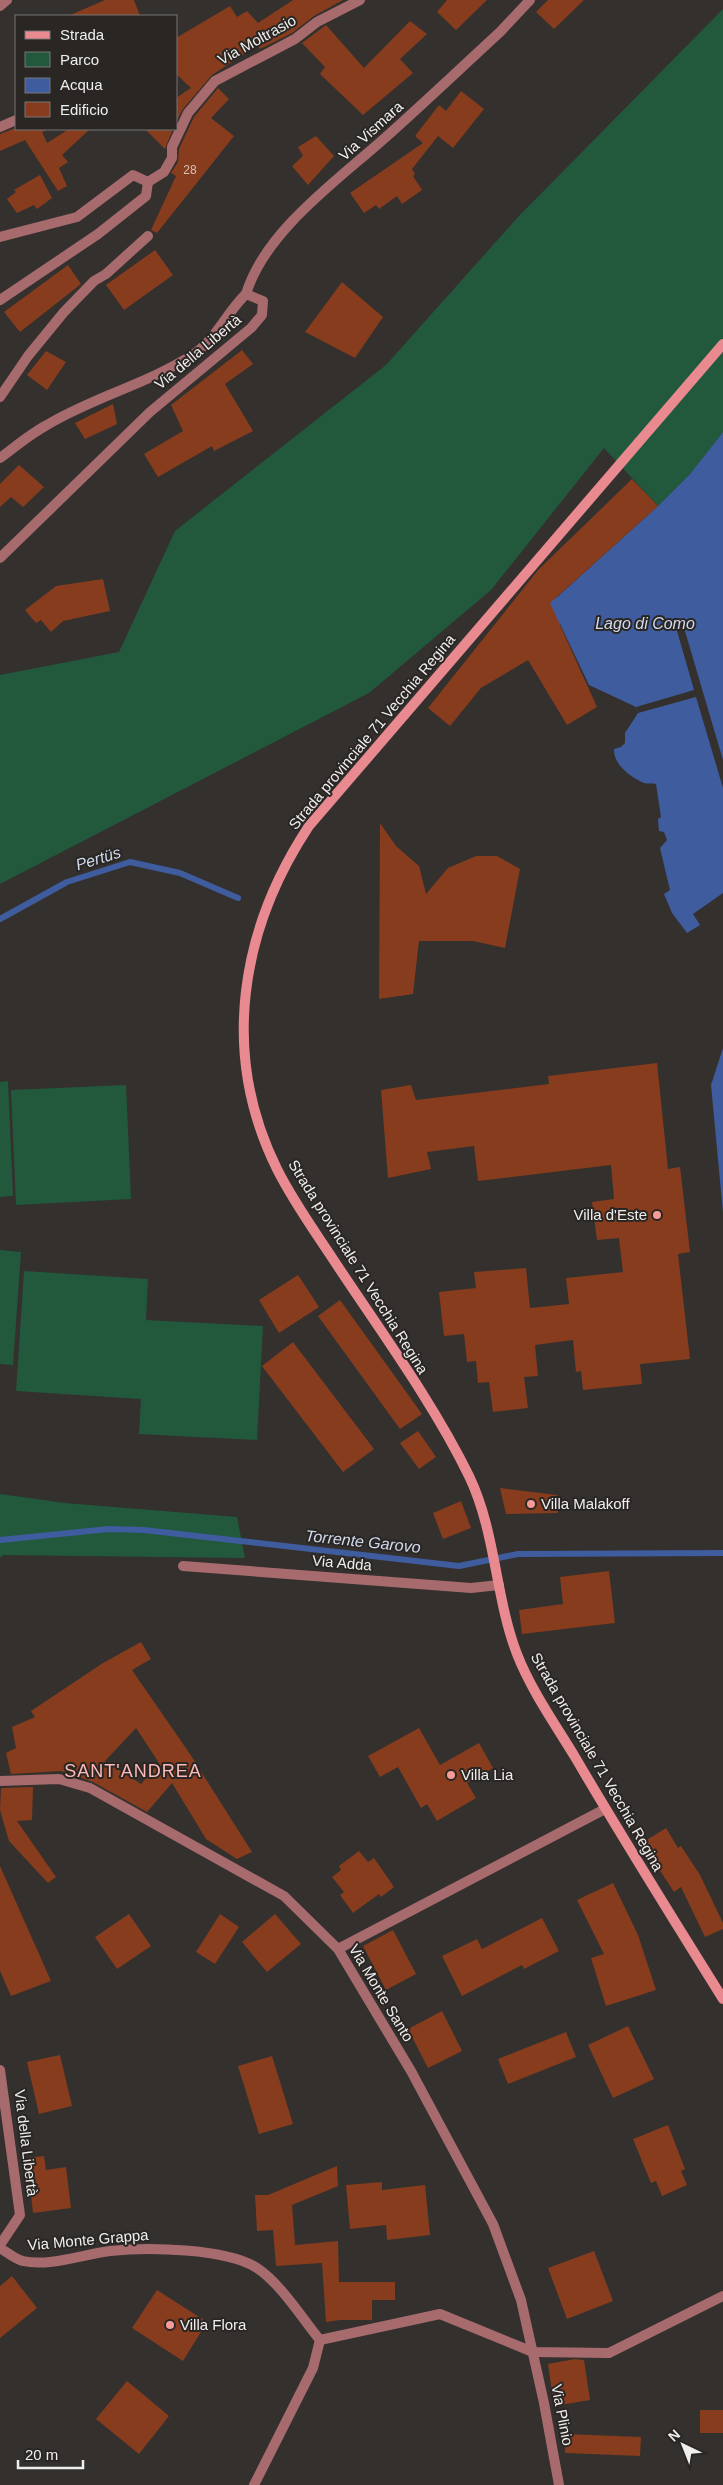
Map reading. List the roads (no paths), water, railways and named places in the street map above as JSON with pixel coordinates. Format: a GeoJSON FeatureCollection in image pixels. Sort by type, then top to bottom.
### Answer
{"type":"FeatureCollection","features":[{"type":"Feature","properties":{"kind":"street"},"geometry":{"type":"LineString","coordinates":[[0,6],[7,0]]}},
{"type":"Feature","properties":{"kind":"street","name":"Via Moltrasio"},"geometry":{"type":"LineString","coordinates":[[148,182],[164,172],[172,158],[172,147],[188,113],[215,81],[295,38],[317,22],[360,0]]}},
{"type":"Feature","properties":{"kind":"street","name":"Via Vismara"},"geometry":{"type":"LineString","coordinates":[[246,294],[251,277],[265,254],[298,216],[493,39],[530,0]]}},
{"type":"Feature","properties":{"kind":"street"},"geometry":{"type":"LineString","coordinates":[[0,127],[15,120]]}},
{"type":"Feature","properties":{"kind":"street"},"geometry":{"type":"LineString","coordinates":[[0,237],[77,217],[133,175],[148,182],[146,196],[127,212],[98,234],[0,300]]}},
{"type":"Feature","properties":{"kind":"street"},"geometry":{"type":"LineString","coordinates":[[0,397],[28,356],[64,312],[94,281],[106,274],[148,236]]}},
{"type":"Feature","properties":{"kind":"street","name":"Via della Libertà"},"geometry":{"type":"LineString","coordinates":[[0,458],[47,424],[174,365],[196,352],[227,320],[236,304],[246,294],[262,301],[262,315],[251,328],[150,412],[0,558]]}},
{"type":"Feature","properties":{"kind":"street","name":"Strada provinciale 71 Vecchia Regina"},"geometry":{"type":"LineString","coordinates":[[723,344],[309,826],[288,858],[270,898],[248,968],[244,1013],[248,1081],[257,1118],[277,1169],[306,1218],[453,1444],[478,1494],[508,1626],[521,1662],[605,1809],[723,1999]]}},
{"type":"Feature","properties":{"kind":"street","name":"Via Adda"},"geometry":{"type":"LineString","coordinates":[[182,1566],[471,1588],[499,1585]]}},
{"type":"Feature","properties":{"kind":"street","name":"Via Monte Santo"},"geometry":{"type":"LineString","coordinates":[[0,1781],[59,1779],[90,1788],[284,1896],[338,1949],[411,2071],[492,2224],[521,2300],[534,2352]]}},
{"type":"Feature","properties":{"kind":"street"},"geometry":{"type":"LineString","coordinates":[[338,1949],[605,1809]]}},
{"type":"Feature","properties":{"kind":"street","name":"Via della Libertà"},"geometry":{"type":"LineString","coordinates":[[0,2070],[20,2215],[0,2247]]}},
{"type":"Feature","properties":{"kind":"street","name":"Via Monte Grappa"},"geometry":{"type":"LineString","coordinates":[[0,2247],[22,2262],[51,2261],[110,2251],[166,2248],[230,2258],[256,2268],[270,2280],[320,2340]]}},
{"type":"Feature","properties":{"kind":"street"},"geometry":{"type":"LineString","coordinates":[[254,2485],[312,2368],[320,2340],[440,2314],[534,2352],[609,2353],[723,2296]]}},
{"type":"Feature","properties":{"kind":"street","name":"Via Plinio"},"geometry":{"type":"LineString","coordinates":[[534,2352],[559,2485]]}},
{"type":"Feature","properties":{"kind":"water","name":"Lago di Como"},"geometry":{"type":"Polygon","coordinates":[[[723,432],[723,893],[693,914],[700,925],[687,933],[672,913],[664,894],[670,890],[660,848],[667,840],[664,832],[659,831],[658,819],[661,817],[656,784],[644,783],[633,777],[619,765],[614,755],[614,749],[621,747],[625,743],[625,733],[638,713],[636,707],[589,685],[560,624],[530,643],[550,592],[556,598],[658,506],[690,474],[723,432]]]}},
{"type":"Feature","properties":{"kind":"water"},"geometry":{"type":"Polygon","coordinates":[[[723,1048],[723,1213],[711,1085],[723,1048]]]}},
{"type":"Feature","properties":{"kind":"waterway","name":"Pertüs"},"geometry":{"type":"LineString","coordinates":[[0,919],[67,882],[130,862],[180,873],[238,898]]}},
{"type":"Feature","properties":{"kind":"waterway","name":"Torrente Garovo"},"geometry":{"type":"LineString","coordinates":[[0,1540],[109,1529],[144,1530],[459,1566],[518,1554],[723,1553]]}},
{"type":"Feature","properties":{"kind":"place","name":"Villa d'Este"},"geometry":{"type":"Point","coordinates":[657,1215]}},
{"type":"Feature","properties":{"kind":"place","name":"Villa Malakoff"},"geometry":{"type":"Point","coordinates":[531,1504]}},
{"type":"Feature","properties":{"kind":"place","name":"Villa Lia"},"geometry":{"type":"Point","coordinates":[451,1775]}},
{"type":"Feature","properties":{"kind":"place","name":"Villa Flora"},"geometry":{"type":"Point","coordinates":[170,2325]}},
{"type":"Feature","properties":{"kind":"district","name":"SANT'ANDREA"},"geometry":{"type":"Point","coordinates":[133,1771]}}]}
